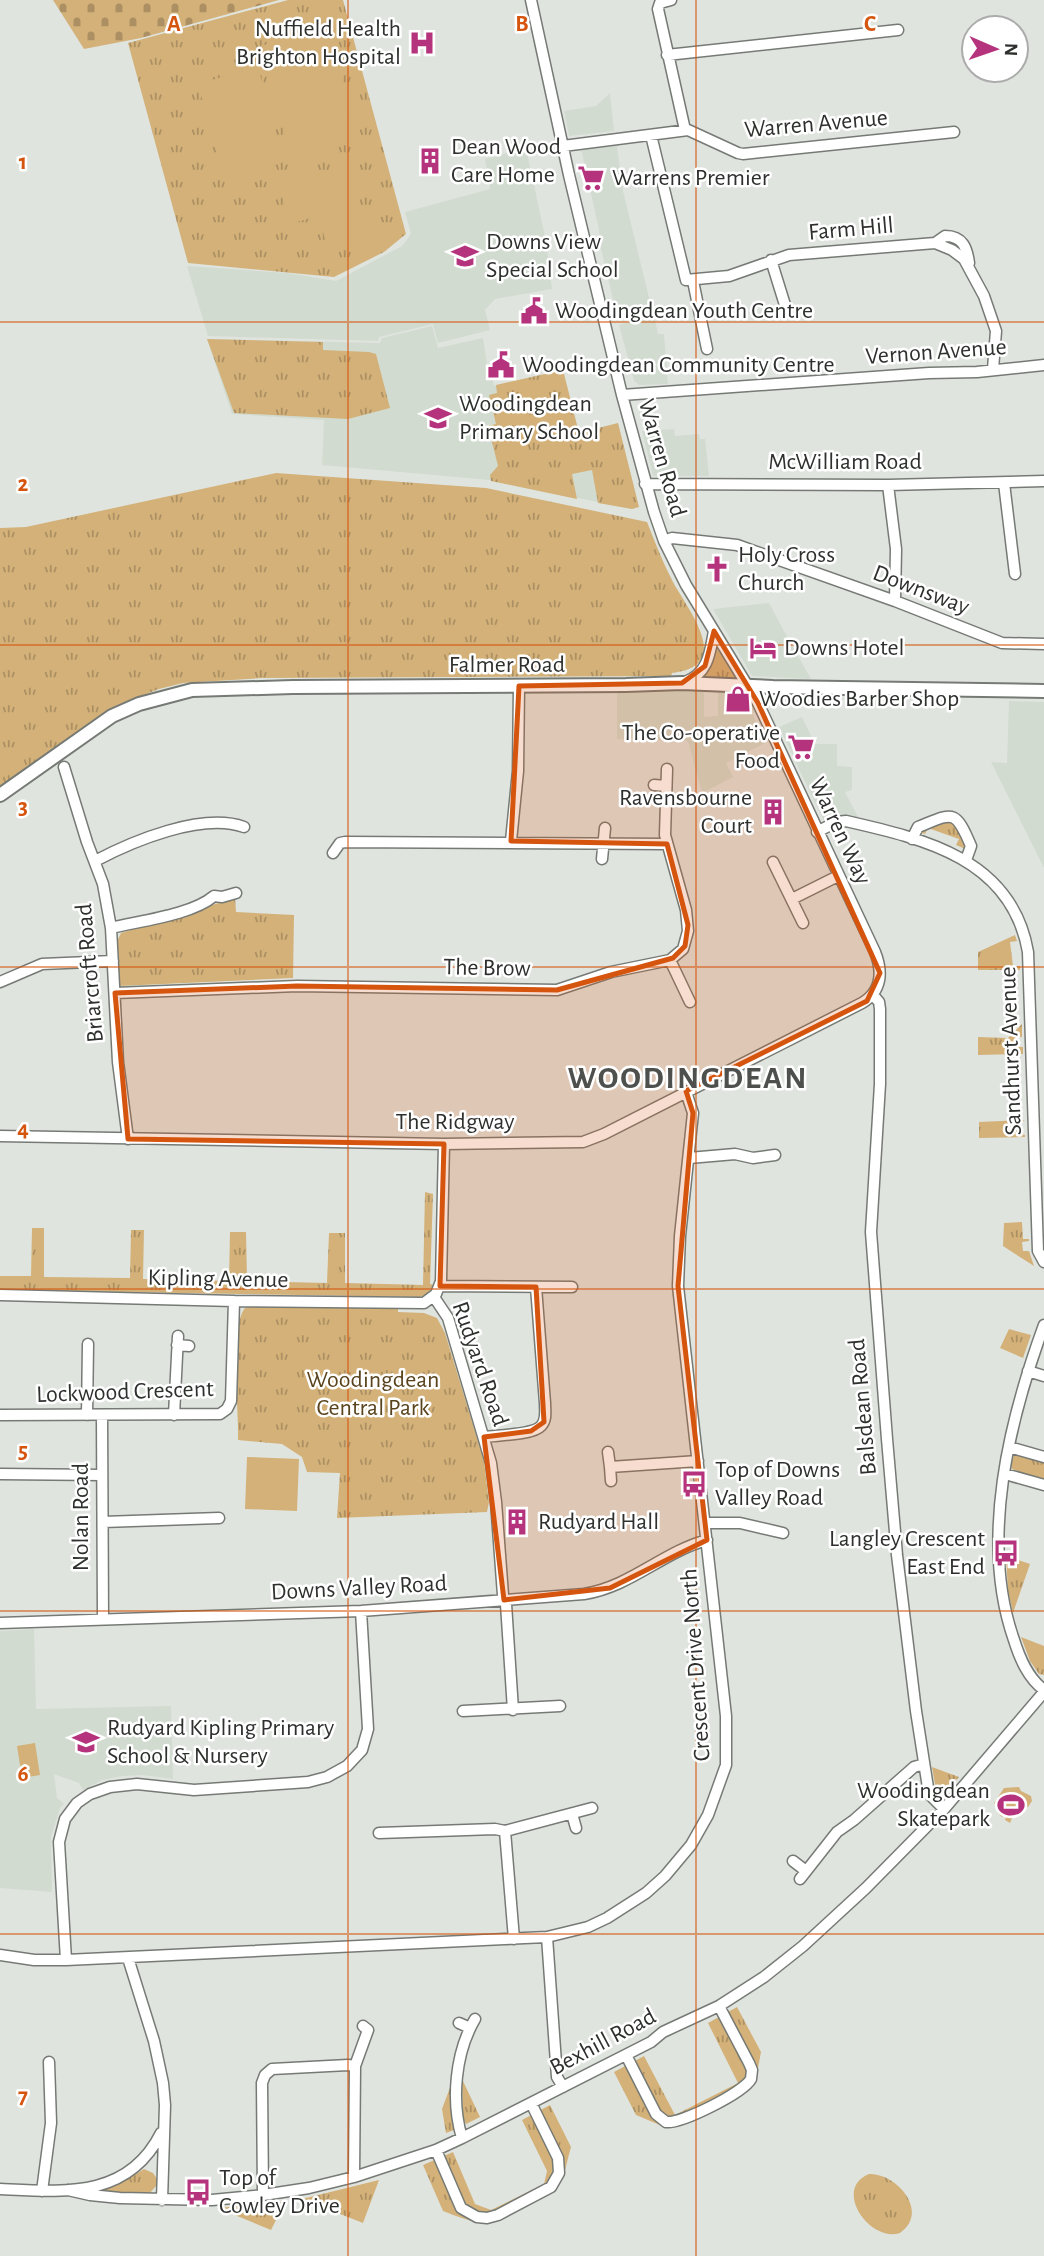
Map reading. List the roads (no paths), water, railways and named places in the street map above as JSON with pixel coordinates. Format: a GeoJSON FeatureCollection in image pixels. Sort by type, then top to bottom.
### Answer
{"type":"FeatureCollection","features":[{"type":"Feature","properties":{"kind":"main road","name":"Falmer Road"},"geometry":{"type":"LineString","coordinates":[[0,795],[102,722],[139,704],[176,694],[225,688],[626,685],[682,682],[749,686],[1044,691]]}},
{"type":"Feature","properties":{"kind":"street","name":"Warren Road"},"geometry":{"type":"LineString","coordinates":[[531,0],[563,146],[645,484],[664,541],[681,576],[749,686]]}},
{"type":"Feature","properties":{"kind":"street"},"geometry":{"type":"LineString","coordinates":[[671,0],[659,4],[667,55],[685,130]]}},
{"type":"Feature","properties":{"kind":"street"},"geometry":{"type":"LineString","coordinates":[[667,55],[898,30]]}},
{"type":"Feature","properties":{"kind":"street","name":"Warren Avenue"},"geometry":{"type":"LineString","coordinates":[[563,146],[690,130],[742,154],[954,132]]}},
{"type":"Feature","properties":{"kind":"street"},"geometry":{"type":"LineString","coordinates":[[651,135],[684,276],[687,281],[693,281],[707,349]]}},
{"type":"Feature","properties":{"kind":"street","name":"Farm Hill"},"geometry":{"type":"LineString","coordinates":[[693,281],[729,276],[771,260],[803,253],[935,243],[960,255],[969,263],[996,331],[993,369]]}},
{"type":"Feature","properties":{"kind":"street"},"geometry":{"type":"LineString","coordinates":[[771,260],[785,305]]}},
{"type":"Feature","properties":{"kind":"street","name":"Vernon Avenue"},"geometry":{"type":"LineString","coordinates":[[622,395],[929,373],[977,372],[1044,365]]}},
{"type":"Feature","properties":{"kind":"street","name":"McWilliam Road"},"geometry":{"type":"LineString","coordinates":[[645,484],[888,485],[1044,481]]}},
{"type":"Feature","properties":{"kind":"street"},"geometry":{"type":"LineString","coordinates":[[1004,483],[1015,574]]}},
{"type":"Feature","properties":{"kind":"street"},"geometry":{"type":"LineString","coordinates":[[888,485],[896,549],[895,601]]}},
{"type":"Feature","properties":{"kind":"street","name":"Downsway"},"geometry":{"type":"LineString","coordinates":[[664,541],[672,538],[737,545],[895,601],[1002,643],[1044,644]]}},
{"type":"Feature","properties":{"kind":"street"},"geometry":{"type":"LineString","coordinates":[[682,682],[695,677],[705,666],[714,631]]}},
{"type":"Feature","properties":{"kind":"street"},"geometry":{"type":"LineString","coordinates":[[511,841],[518,771],[519,686]]}},
{"type":"Feature","properties":{"kind":"street","name":"Warren Way"},"geometry":{"type":"LineString","coordinates":[[749,686],[878,959],[880,978],[873,995]]}},
{"type":"Feature","properties":{"kind":"street","name":"Briarcroft Road"},"geometry":{"type":"LineString","coordinates":[[64,767],[103,884],[111,928],[118,1062],[128,1139]]}},
{"type":"Feature","properties":{"kind":"street"},"geometry":{"type":"LineString","coordinates":[[667,769],[667,844],[686,910],[688,931],[683,948],[670,960],[690,1002]]}},
{"type":"Feature","properties":{"kind":"street"},"geometry":{"type":"LineString","coordinates":[[654,785],[666,786]]}},
{"type":"Feature","properties":{"kind":"street"},"geometry":{"type":"LineString","coordinates":[[912,839],[918,827],[944,817],[954,817],[959,821],[971,846],[966,860]]}},
{"type":"Feature","properties":{"kind":"street","name":"Sandhurst Avenue"},"geometry":{"type":"LineString","coordinates":[[817,832],[836,822],[846,821],[936,846],[966,860],[989,877],[1002,892],[1019,922],[1027,947],[1033,1053],[1038,1251],[1044,1262]]}},
{"type":"Feature","properties":{"kind":"street"},"geometry":{"type":"LineString","coordinates":[[95,861],[142,839],[172,829],[232,823],[244,827]]}},
{"type":"Feature","properties":{"kind":"street"},"geometry":{"type":"LineString","coordinates":[[602,859],[605,828]]}},
{"type":"Feature","properties":{"kind":"street"},"geometry":{"type":"LineString","coordinates":[[333,853],[342,842],[667,844]]}},
{"type":"Feature","properties":{"kind":"street"},"geometry":{"type":"LineString","coordinates":[[773,862],[803,923]]}},
{"type":"Feature","properties":{"kind":"street"},"geometry":{"type":"LineString","coordinates":[[792,899],[838,876]]}},
{"type":"Feature","properties":{"kind":"street"},"geometry":{"type":"LineString","coordinates":[[111,928],[205,904],[213,891],[222,897],[236,893]]}},
{"type":"Feature","properties":{"kind":"street","name":"The Brow"},"geometry":{"type":"LineString","coordinates":[[115,993],[297,986],[557,990],[611,972],[670,960]]}},
{"type":"Feature","properties":{"kind":"street"},"geometry":{"type":"LineString","coordinates":[[0,982],[42,964],[113,961]]}},
{"type":"Feature","properties":{"kind":"street","name":"The Ridgway"},"geometry":{"type":"LineString","coordinates":[[0,1136],[444,1144],[556,1144],[589,1141],[873,995]]}},
{"type":"Feature","properties":{"kind":"street","name":"Balsdean Road"},"geometry":{"type":"LineString","coordinates":[[873,995],[879,1002],[880,1009],[881,1056],[871,1214],[872,1248],[897,1555],[930,1797],[944,1809]]}},
{"type":"Feature","properties":{"kind":"street","name":"Crescent Drive North"},"geometry":{"type":"LineString","coordinates":[[0,1955],[34,1960],[128,1958],[547,1937],[597,1923],[617,1913],[665,1876],[691,1845],[718,1794],[726,1768],[727,1741],[706,1523],[677,1286],[693,1113],[686,1092]]}},
{"type":"Feature","properties":{"kind":"street","name":"Rudyard Road"},"geometry":{"type":"LineString","coordinates":[[444,1144],[440,1286],[434,1297],[447,1318],[484,1437],[495,1486],[513,1710]]}},
{"type":"Feature","properties":{"kind":"street"},"geometry":{"type":"LineString","coordinates":[[689,1158],[735,1154],[753,1158],[768,1153]]}},
{"type":"Feature","properties":{"kind":"street"},"geometry":{"type":"LineString","coordinates":[[440,1286],[572,1287]]}},
{"type":"Feature","properties":{"kind":"street"},"geometry":{"type":"LineString","coordinates":[[484,1437],[535,1430],[545,1418],[536,1287]]}},
{"type":"Feature","properties":{"kind":"street","name":"Kipling Avenue"},"geometry":{"type":"LineString","coordinates":[[0,1295],[416,1304],[434,1297]]}},
{"type":"Feature","properties":{"kind":"street","name":"Lockwood Crescent"},"geometry":{"type":"LineString","coordinates":[[0,1415],[174,1415],[218,1414],[225,1411],[230,1403],[234,1301]]}},
{"type":"Feature","properties":{"kind":"street"},"geometry":{"type":"LineString","coordinates":[[1044,1325],[1041,1345],[1028,1371],[1009,1447],[998,1545],[1003,1604],[1015,1644],[1027,1672],[1044,1691]]}},
{"type":"Feature","properties":{"kind":"street"},"geometry":{"type":"LineString","coordinates":[[174,1415],[177,1341],[189,1346]]}},
{"type":"Feature","properties":{"kind":"street"},"geometry":{"type":"LineString","coordinates":[[87,1415],[88,1344]]}},
{"type":"Feature","properties":{"kind":"street"},"geometry":{"type":"LineString","coordinates":[[1028,1371],[1044,1376]]}},
{"type":"Feature","properties":{"kind":"street","name":"Nolan Road"},"geometry":{"type":"LineString","coordinates":[[102,1415],[103,1619]]}},
{"type":"Feature","properties":{"kind":"street"},"geometry":{"type":"LineString","coordinates":[[1009,1447],[1044,1457]]}},
{"type":"Feature","properties":{"kind":"street"},"geometry":{"type":"LineString","coordinates":[[608,1452],[611,1481]]}},
{"type":"Feature","properties":{"kind":"street"},"geometry":{"type":"LineString","coordinates":[[610,1467],[698,1461]]}},
{"type":"Feature","properties":{"kind":"street"},"geometry":{"type":"LineString","coordinates":[[0,1474],[102,1475]]}},
{"type":"Feature","properties":{"kind":"street"},"geometry":{"type":"LineString","coordinates":[[1005,1474],[1044,1485]]}},
{"type":"Feature","properties":{"kind":"street"},"geometry":{"type":"LineString","coordinates":[[203,1506],[203,1518]]}},
{"type":"Feature","properties":{"kind":"street"},"geometry":{"type":"LineString","coordinates":[[103,1522],[219,1518]]}},
{"type":"Feature","properties":{"kind":"street"},"geometry":{"type":"LineString","coordinates":[[706,1523],[740,1522],[776,1528]]}},
{"type":"Feature","properties":{"kind":"street","name":"Downs Valley Road"},"geometry":{"type":"LineString","coordinates":[[0,1623],[361,1611],[584,1594],[610,1588],[707,1540]]}},
{"type":"Feature","properties":{"kind":"street"},"geometry":{"type":"LineString","coordinates":[[66,1960],[60,1842],[62,1826],[72,1808],[90,1794],[126,1784],[194,1790],[303,1782],[319,1780],[347,1766],[362,1750],[368,1729],[361,1611]]}},
{"type":"Feature","properties":{"kind":"street","name":"Bexhill Road"},"geometry":{"type":"LineString","coordinates":[[68,2190],[90,2195],[162,2200],[212,2200],[309,2188],[354,2177],[436,2150],[531,2105],[650,2042],[663,2032],[719,2006],[764,1977],[803,1946],[866,1888],[944,1809],[1044,1691]]}},
{"type":"Feature","properties":{"kind":"street"},"geometry":{"type":"LineString","coordinates":[[463,1711],[560,1706]]}},
{"type":"Feature","properties":{"kind":"street"},"geometry":{"type":"LineString","coordinates":[[793,1861],[803,1875],[837,1832],[914,1767],[924,1764]]}},
{"type":"Feature","properties":{"kind":"street"},"geometry":{"type":"LineString","coordinates":[[379,1833],[495,1829],[505,1831],[593,1808]]}},
{"type":"Feature","properties":{"kind":"street"},"geometry":{"type":"LineString","coordinates":[[572,1814],[576,1828]]}},
{"type":"Feature","properties":{"kind":"street"},"geometry":{"type":"LineString","coordinates":[[505,1831],[514,1939]]}},
{"type":"Feature","properties":{"kind":"street"},"geometry":{"type":"LineString","coordinates":[[547,1937],[557,2077],[563,2087]]}},
{"type":"Feature","properties":{"kind":"street"},"geometry":{"type":"LineString","coordinates":[[128,1958],[159,2061],[165,2105],[162,2200]]}},
{"type":"Feature","properties":{"kind":"street"},"geometry":{"type":"LineString","coordinates":[[625,2055],[656,2114],[666,2122],[681,2120],[741,2090],[751,2079],[751,2067],[719,2006]]}},
{"type":"Feature","properties":{"kind":"street"},"geometry":{"type":"LineString","coordinates":[[459,2023],[472,2023],[460,2052],[457,2069],[458,2122],[462,2138]]}},
{"type":"Feature","properties":{"kind":"street"},"geometry":{"type":"LineString","coordinates":[[354,2177],[355,2066],[370,2028]]}},
{"type":"Feature","properties":{"kind":"street"},"geometry":{"type":"LineString","coordinates":[[42,2191],[51,2123],[49,2062]]}},
{"type":"Feature","properties":{"kind":"street"},"geometry":{"type":"LineString","coordinates":[[263,2195],[262,2084],[266,2073],[275,2068],[355,2066]]}},
{"type":"Feature","properties":{"kind":"street"},"geometry":{"type":"LineString","coordinates":[[436,2150],[461,2208],[477,2217],[498,2215],[551,2187],[559,2173],[558,2158],[531,2105]]}},
{"type":"Feature","properties":{"kind":"street"},"geometry":{"type":"LineString","coordinates":[[0,2189],[42,2191],[105,2185],[125,2176],[141,2163],[163,2129]]}},
{"type":"Feature","properties":{"kind":"street"},"geometry":{"type":"LineString","coordinates":[[141,2163],[163,2174]]}},
{"type":"Feature","properties":{"kind":"place","name":"Nuffield Health Brighton Hospital"},"geometry":{"type":"Point","coordinates":[422,43]}},
{"type":"Feature","properties":{"kind":"place","name":"Dean Wood Care Home"},"geometry":{"type":"Point","coordinates":[430,161]}},
{"type":"Feature","properties":{"kind":"place","name":"Warrens Premier"},"geometry":{"type":"Point","coordinates":[591,178]}},
{"type":"Feature","properties":{"kind":"place","name":"Downs View Special School"},"geometry":{"type":"Point","coordinates":[465,256]}},
{"type":"Feature","properties":{"kind":"place","name":"Woodingdean Youth Centre"},"geometry":{"type":"Point","coordinates":[534,311]}},
{"type":"Feature","properties":{"kind":"place","name":"Woodingdean Community Centre"},"geometry":{"type":"Point","coordinates":[501,365]}},
{"type":"Feature","properties":{"kind":"place","name":"Woodingdean Primary School"},"geometry":{"type":"Point","coordinates":[438,418]}},
{"type":"Feature","properties":{"kind":"place","name":"Holy Cross Church"},"geometry":{"type":"Point","coordinates":[717,569]}},
{"type":"Feature","properties":{"kind":"place","name":"Downs Hotel"},"geometry":{"type":"Point","coordinates":[763,648]}},
{"type":"Feature","properties":{"kind":"place","name":"Woodies Barber Shop"},"geometry":{"type":"Point","coordinates":[738,699]}},
{"type":"Feature","properties":{"kind":"place","name":"The Co-operative Food"},"geometry":{"type":"Point","coordinates":[801,747]}},
{"type":"Feature","properties":{"kind":"place","name":"Ravensbourne Court"},"geometry":{"type":"Point","coordinates":[773,812]}},
{"type":"Feature","properties":{"kind":"place","name":"Top of Downs Valley Road"},"geometry":{"type":"Point","coordinates":[694,1484]}},
{"type":"Feature","properties":{"kind":"place","name":"Rudyard Hall"},"geometry":{"type":"Point","coordinates":[517,1522]}},
{"type":"Feature","properties":{"kind":"place","name":"Langley Crescent East End"},"geometry":{"type":"Point","coordinates":[1006,1553]}},
{"type":"Feature","properties":{"kind":"place","name":"Rudyard Kipling Primary School & Nursery"},"geometry":{"type":"Point","coordinates":[86,1742]}},
{"type":"Feature","properties":{"kind":"place","name":"Woodingdean Skatepark"},"geometry":{"type":"Point","coordinates":[1011,1805]}},
{"type":"Feature","properties":{"kind":"place","name":"Top of Cowley Drive"},"geometry":{"type":"Point","coordinates":[198,2192]}},
{"type":"Feature","properties":{"kind":"district","name":"WOODINGDEAN"},"geometry":{"type":"Point","coordinates":[688,1078]}},
{"type":"Feature","properties":{"kind":"park label","name":"Woodingdean Central Park"},"geometry":{"type":"Point","coordinates":[373,1394]}}]}
